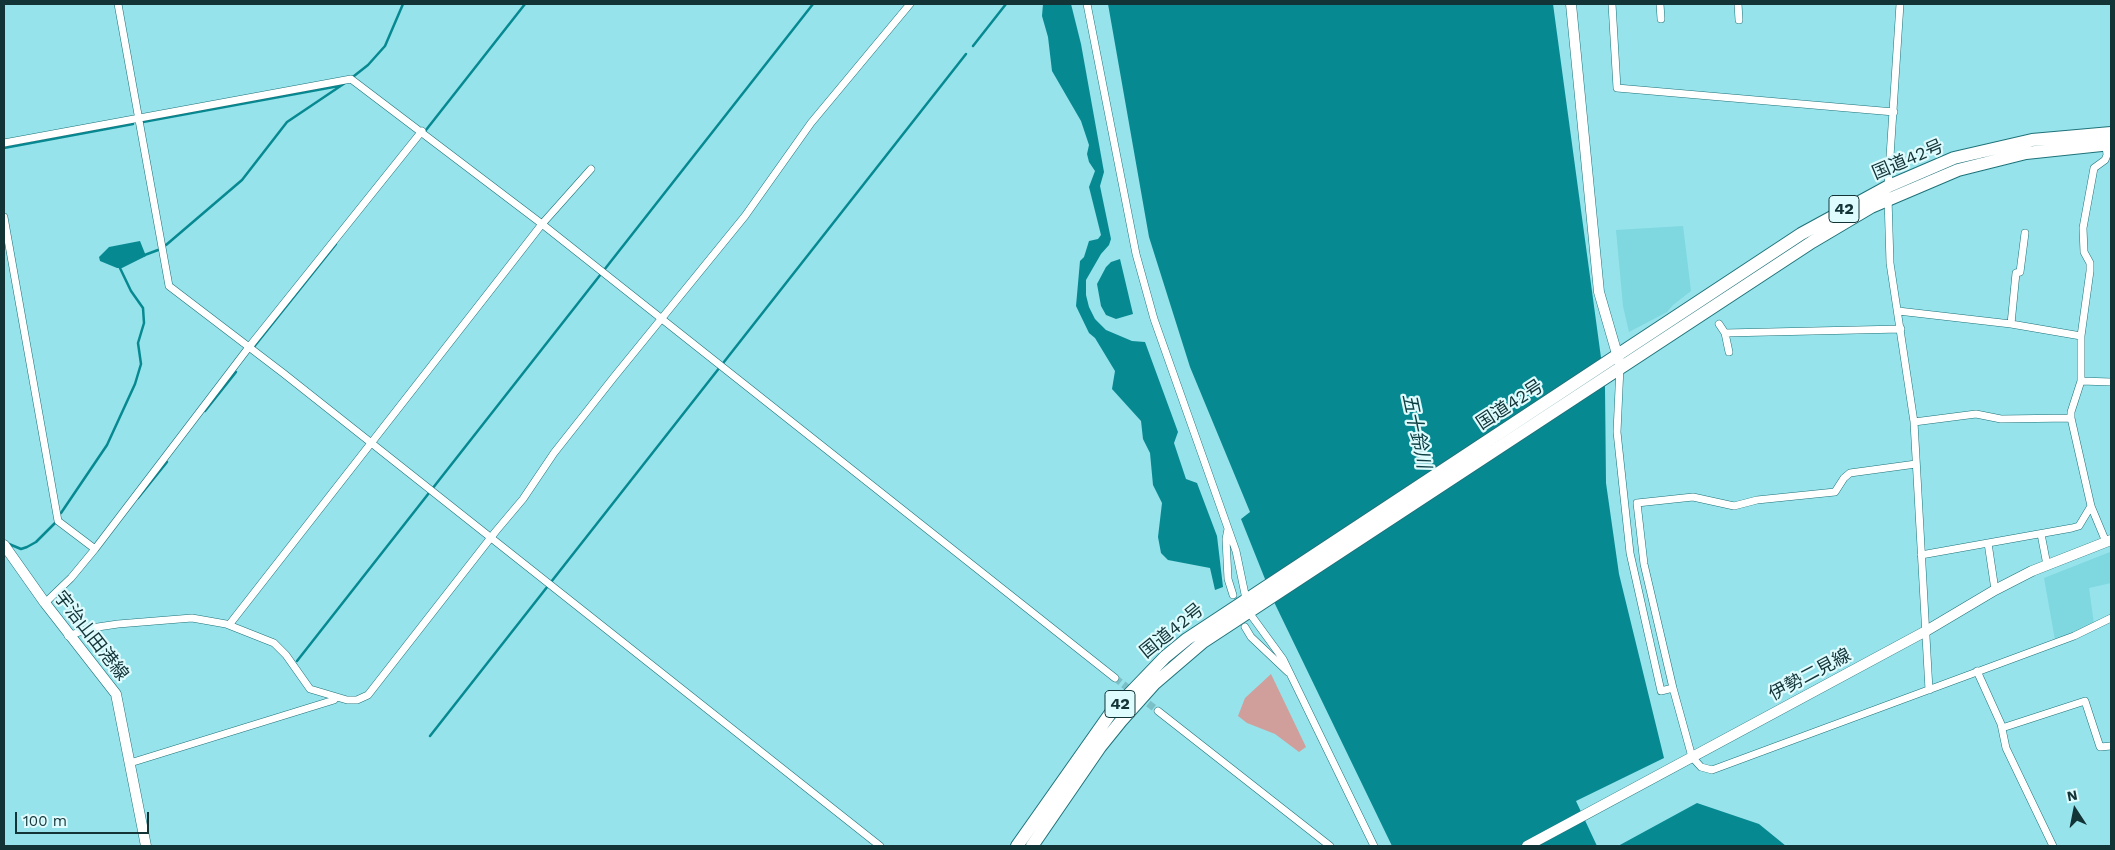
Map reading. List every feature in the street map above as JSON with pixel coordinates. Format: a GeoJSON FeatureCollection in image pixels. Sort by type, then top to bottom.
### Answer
{"type":"FeatureCollection","features":[{"type":"Feature","properties":{"kind":"highway","name":"国道42号"},"geometry":{"type":"LineString","coordinates":[[1032,846],[1100,747],[1154,684],[1253,601],[1614,364],[1801,234],[1888,186],[1929,167],[1981,151],[2032,140],[2111,132]]}},
{"type":"Feature","properties":{"kind":"highway","name":"国道42号"},"geometry":{"type":"LineString","coordinates":[[1614,364],[1812,242],[1888,200],[1931,180],[1987,162],[2034,152],[2109,145]]}},
{"type":"Feature","properties":{"kind":"highway","name":"国道42号"},"geometry":{"type":"LineString","coordinates":[[1017,846],[1110,714],[1165,657],[1217,617],[1253,601]]}},
{"type":"Feature","properties":{"kind":"main road"},"geometry":{"type":"LineString","coordinates":[[1571,4],[1599,292],[1614,364]]}},
{"type":"Feature","properties":{"kind":"main road","name":"伊勢二見線"},"geometry":{"type":"LineString","coordinates":[[1527,846],[1926,630],[1995,590],[2047,566],[2109,541]]}},
{"type":"Feature","properties":{"kind":"main road","name":"宇治山田港線"},"geometry":{"type":"LineString","coordinates":[[4,544],[69,636],[116,694],[146,846]]}},
{"type":"Feature","properties":{"kind":"street"},"geometry":{"type":"LineString","coordinates":[[118,4],[169,286],[248,346],[880,846]]}},
{"type":"Feature","properties":{"kind":"street"},"geometry":{"type":"LineString","coordinates":[[69,636],[91,628],[118,624],[192,618],[229,625],[274,643],[286,655],[306,686],[336,697],[357,700],[368,694],[490,538],[524,499],[554,453],[745,216],[812,123],[910,4]]}},
{"type":"Feature","properties":{"kind":"street"},"geometry":{"type":"LineString","coordinates":[[1087,4],[1136,254],[1154,319],[1253,601],[1374,846]]}},
{"type":"Feature","properties":{"kind":"street"},"geometry":{"type":"LineString","coordinates":[[1612,4],[1617,88],[1894,112]]}},
{"type":"Feature","properties":{"kind":"street"},"geometry":{"type":"LineString","coordinates":[[1660,4],[1661,19]]}},
{"type":"Feature","properties":{"kind":"street"},"geometry":{"type":"LineString","coordinates":[[1738,4],[1739,20]]}},
{"type":"Feature","properties":{"kind":"street"},"geometry":{"type":"LineString","coordinates":[[1900,4],[1888,186],[1890,263],[1914,422],[1929,690]]}},
{"type":"Feature","properties":{"kind":"street"},"geometry":{"type":"LineString","coordinates":[[4,143],[351,78],[662,318],[1115,678]]}},
{"type":"Feature","properties":{"kind":"street"},"geometry":{"type":"LineString","coordinates":[[45,603],[71,578],[95,549],[248,346],[422,131]]}},
{"type":"Feature","properties":{"kind":"street"},"geometry":{"type":"LineString","coordinates":[[2109,145],[2105,160],[2094,168],[2083,228],[2084,252],[2090,264],[2090,271],[2081,336],[2081,382],[2071,412],[2091,506],[2109,541]]}},
{"type":"Feature","properties":{"kind":"street"},"geometry":{"type":"LineString","coordinates":[[229,625],[542,224],[591,168]]}},
{"type":"Feature","properties":{"kind":"street"},"geometry":{"type":"LineString","coordinates":[[4,217],[58,521],[95,549]]}},
{"type":"Feature","properties":{"kind":"street"},"geometry":{"type":"LineString","coordinates":[[2011,324],[2016,274],[2020,272],[2025,233]]}},
{"type":"Feature","properties":{"kind":"street"},"geometry":{"type":"LineString","coordinates":[[4,273],[13,272]]}},
{"type":"Feature","properties":{"kind":"street"},"geometry":{"type":"LineString","coordinates":[[1898,311],[2011,324],[2081,336]]}},
{"type":"Feature","properties":{"kind":"street"},"geometry":{"type":"LineString","coordinates":[[1719,324],[1725,333],[1730,352]]}},
{"type":"Feature","properties":{"kind":"street"},"geometry":{"type":"LineString","coordinates":[[1725,333],[1901,329]]}},
{"type":"Feature","properties":{"kind":"street"},"geometry":{"type":"LineString","coordinates":[[1614,364],[1623,505],[1630,553],[1662,691],[1672,688]]}},
{"type":"Feature","properties":{"kind":"street"},"geometry":{"type":"LineString","coordinates":[[2081,382],[2111,382]]}},
{"type":"Feature","properties":{"kind":"street"},"geometry":{"type":"LineString","coordinates":[[1914,422],[1976,414],[2001,419],[2071,418]]}},
{"type":"Feature","properties":{"kind":"street"},"geometry":{"type":"LineString","coordinates":[[1916,464],[1850,473],[1844,478],[1835,492],[1767,499],[1734,506],[1693,497],[1636,503],[1644,564],[1672,688],[1692,757],[1701,767],[1712,770],[2074,636],[2109,620]]}},
{"type":"Feature","properties":{"kind":"street"},"geometry":{"type":"LineString","coordinates":[[1921,555],[2080,526],[2091,506]]}},
{"type":"Feature","properties":{"kind":"street"},"geometry":{"type":"LineString","coordinates":[[1228,527],[1226,539],[1228,579],[1233,595]]}},
{"type":"Feature","properties":{"kind":"street"},"geometry":{"type":"LineString","coordinates":[[2041,534],[2047,566]]}},
{"type":"Feature","properties":{"kind":"street"},"geometry":{"type":"LineString","coordinates":[[1988,543],[1995,590]]}},
{"type":"Feature","properties":{"kind":"street"},"geometry":{"type":"LineString","coordinates":[[1245,627],[1250,637],[1290,674]]}},
{"type":"Feature","properties":{"kind":"street"},"geometry":{"type":"LineString","coordinates":[[1977,671],[2002,728],[2006,748],[2052,846]]}},
{"type":"Feature","properties":{"kind":"street"},"geometry":{"type":"LineString","coordinates":[[130,763],[334,700],[336,697]]}},
{"type":"Feature","properties":{"kind":"street"},"geometry":{"type":"LineString","coordinates":[[2002,728],[2085,701],[2098,744],[2103,748],[2111,746]]}},
{"type":"Feature","properties":{"kind":"street"},"geometry":{"type":"LineString","coordinates":[[1158,711],[1330,846]]}},
{"type":"Feature","properties":{"kind":"shaded area"},"geometry":{"type":"Polygon","coordinates":[[[1683,226],[1691,291],[1667,312],[1629,332],[1623,306],[1616,230],[1683,226]]]}},
{"type":"Feature","properties":{"kind":"shaded area"},"geometry":{"type":"Polygon","coordinates":[[[2110,552],[2111,583],[2089,588],[2094,624],[2073,635],[2055,640],[2044,578],[2110,552]]]}},
{"type":"Feature","properties":{"kind":"shaded area"},"geometry":{"type":"Polygon","coordinates":[[[1271,674],[1306,747],[1299,752],[1275,734],[1247,723],[1238,716],[1245,698],[1271,674]]]}},
{"type":"Feature","properties":{"kind":"water"},"geometry":{"type":"Polygon","coordinates":[[[1043,4],[1071,4],[1081,44],[1104,172],[1100,186],[1111,239],[1086,280],[1086,295],[1089,307],[1095,319],[1106,330],[1132,341],[1145,342],[1178,432],[1174,443],[1186,479],[1197,483],[1217,536],[1223,587],[1215,590],[1210,568],[1168,560],[1161,553],[1158,537],[1162,503],[1153,485],[1150,453],[1143,439],[1141,421],[1112,389],[1115,371],[1095,338],[1089,333],[1076,306],[1080,261],[1084,257],[1089,241],[1098,239],[1101,235],[1089,187],[1095,171],[1089,162],[1087,154],[1089,145],[1081,121],[1052,71],[1048,37],[1042,16],[1043,4]]]}},
{"type":"Feature","properties":{"kind":"water","name":"五十鈴川"},"geometry":{"type":"Polygon","coordinates":[[[1108,4],[1553,4],[1605,387],[1606,483],[1619,574],[1664,758],[1576,801],[1597,846],[1392,846],[1275,604],[1241,519],[1250,512],[1190,367],[1149,237],[1108,4]]]}},
{"type":"Feature","properties":{"kind":"water"},"geometry":{"type":"Polygon","coordinates":[[[140,241],[146,256],[122,268],[117,268],[100,261],[99,257],[109,247],[140,241]]]}},
{"type":"Feature","properties":{"kind":"water"},"geometry":{"type":"Polygon","coordinates":[[[1120,259],[1133,314],[1116,319],[1106,315],[1101,306],[1097,284],[1106,267],[1111,262],[1120,259]]]}},
{"type":"Feature","properties":{"kind":"water"},"geometry":{"type":"Polygon","coordinates":[[[1697,803],[1759,824],[1786,846],[1618,846],[1697,803]]]}},
{"type":"Feature","properties":{"kind":"waterway"},"geometry":{"type":"LineString","coordinates":[[354,76],[368,65],[385,46],[403,4]]}},
{"type":"Feature","properties":{"kind":"waterway"},"geometry":{"type":"LineString","coordinates":[[426,130],[525,4]]}},
{"type":"Feature","properties":{"kind":"waterway"},"geometry":{"type":"LineString","coordinates":[[297,661],[813,4]]}},
{"type":"Feature","properties":{"kind":"waterway"},"geometry":{"type":"LineString","coordinates":[[973,46],[1006,4]]}},
{"type":"Feature","properties":{"kind":"waterway"},"geometry":{"type":"LineString","coordinates":[[430,736],[966,54]]}},
{"type":"Feature","properties":{"kind":"waterway"},"geometry":{"type":"LineString","coordinates":[[166,245],[242,180],[287,122],[345,83]]}},
{"type":"Feature","properties":{"kind":"waterway"},"geometry":{"type":"LineString","coordinates":[[143,122],[339,86]]}},
{"type":"Feature","properties":{"kind":"waterway"},"geometry":{"type":"LineString","coordinates":[[4,148],[133,124]]}},
{"type":"Feature","properties":{"kind":"waterway"},"geometry":{"type":"LineString","coordinates":[[253,348],[336,244]]}},
{"type":"Feature","properties":{"kind":"waterway"},"geometry":{"type":"LineString","coordinates":[[142,256],[158,250]]}},
{"type":"Feature","properties":{"kind":"waterway"},"geometry":{"type":"LineString","coordinates":[[61,513],[107,445],[135,384],[141,364],[138,343],[144,323],[143,308],[131,291],[119,266]]}},
{"type":"Feature","properties":{"kind":"waterway"},"geometry":{"type":"LineString","coordinates":[[205,411],[236,372]]}},
{"type":"Feature","properties":{"kind":"waterway"},"geometry":{"type":"LineString","coordinates":[[138,498],[167,462]]}},
{"type":"Feature","properties":{"kind":"waterway"},"geometry":{"type":"LineString","coordinates":[[9,544],[21,549],[27,547],[36,542],[55,523]]}},
{"type":"Feature","properties":{"kind":"tunnel"},"geometry":{"type":"LineString","coordinates":[[1115,678],[1158,711]]}}]}
